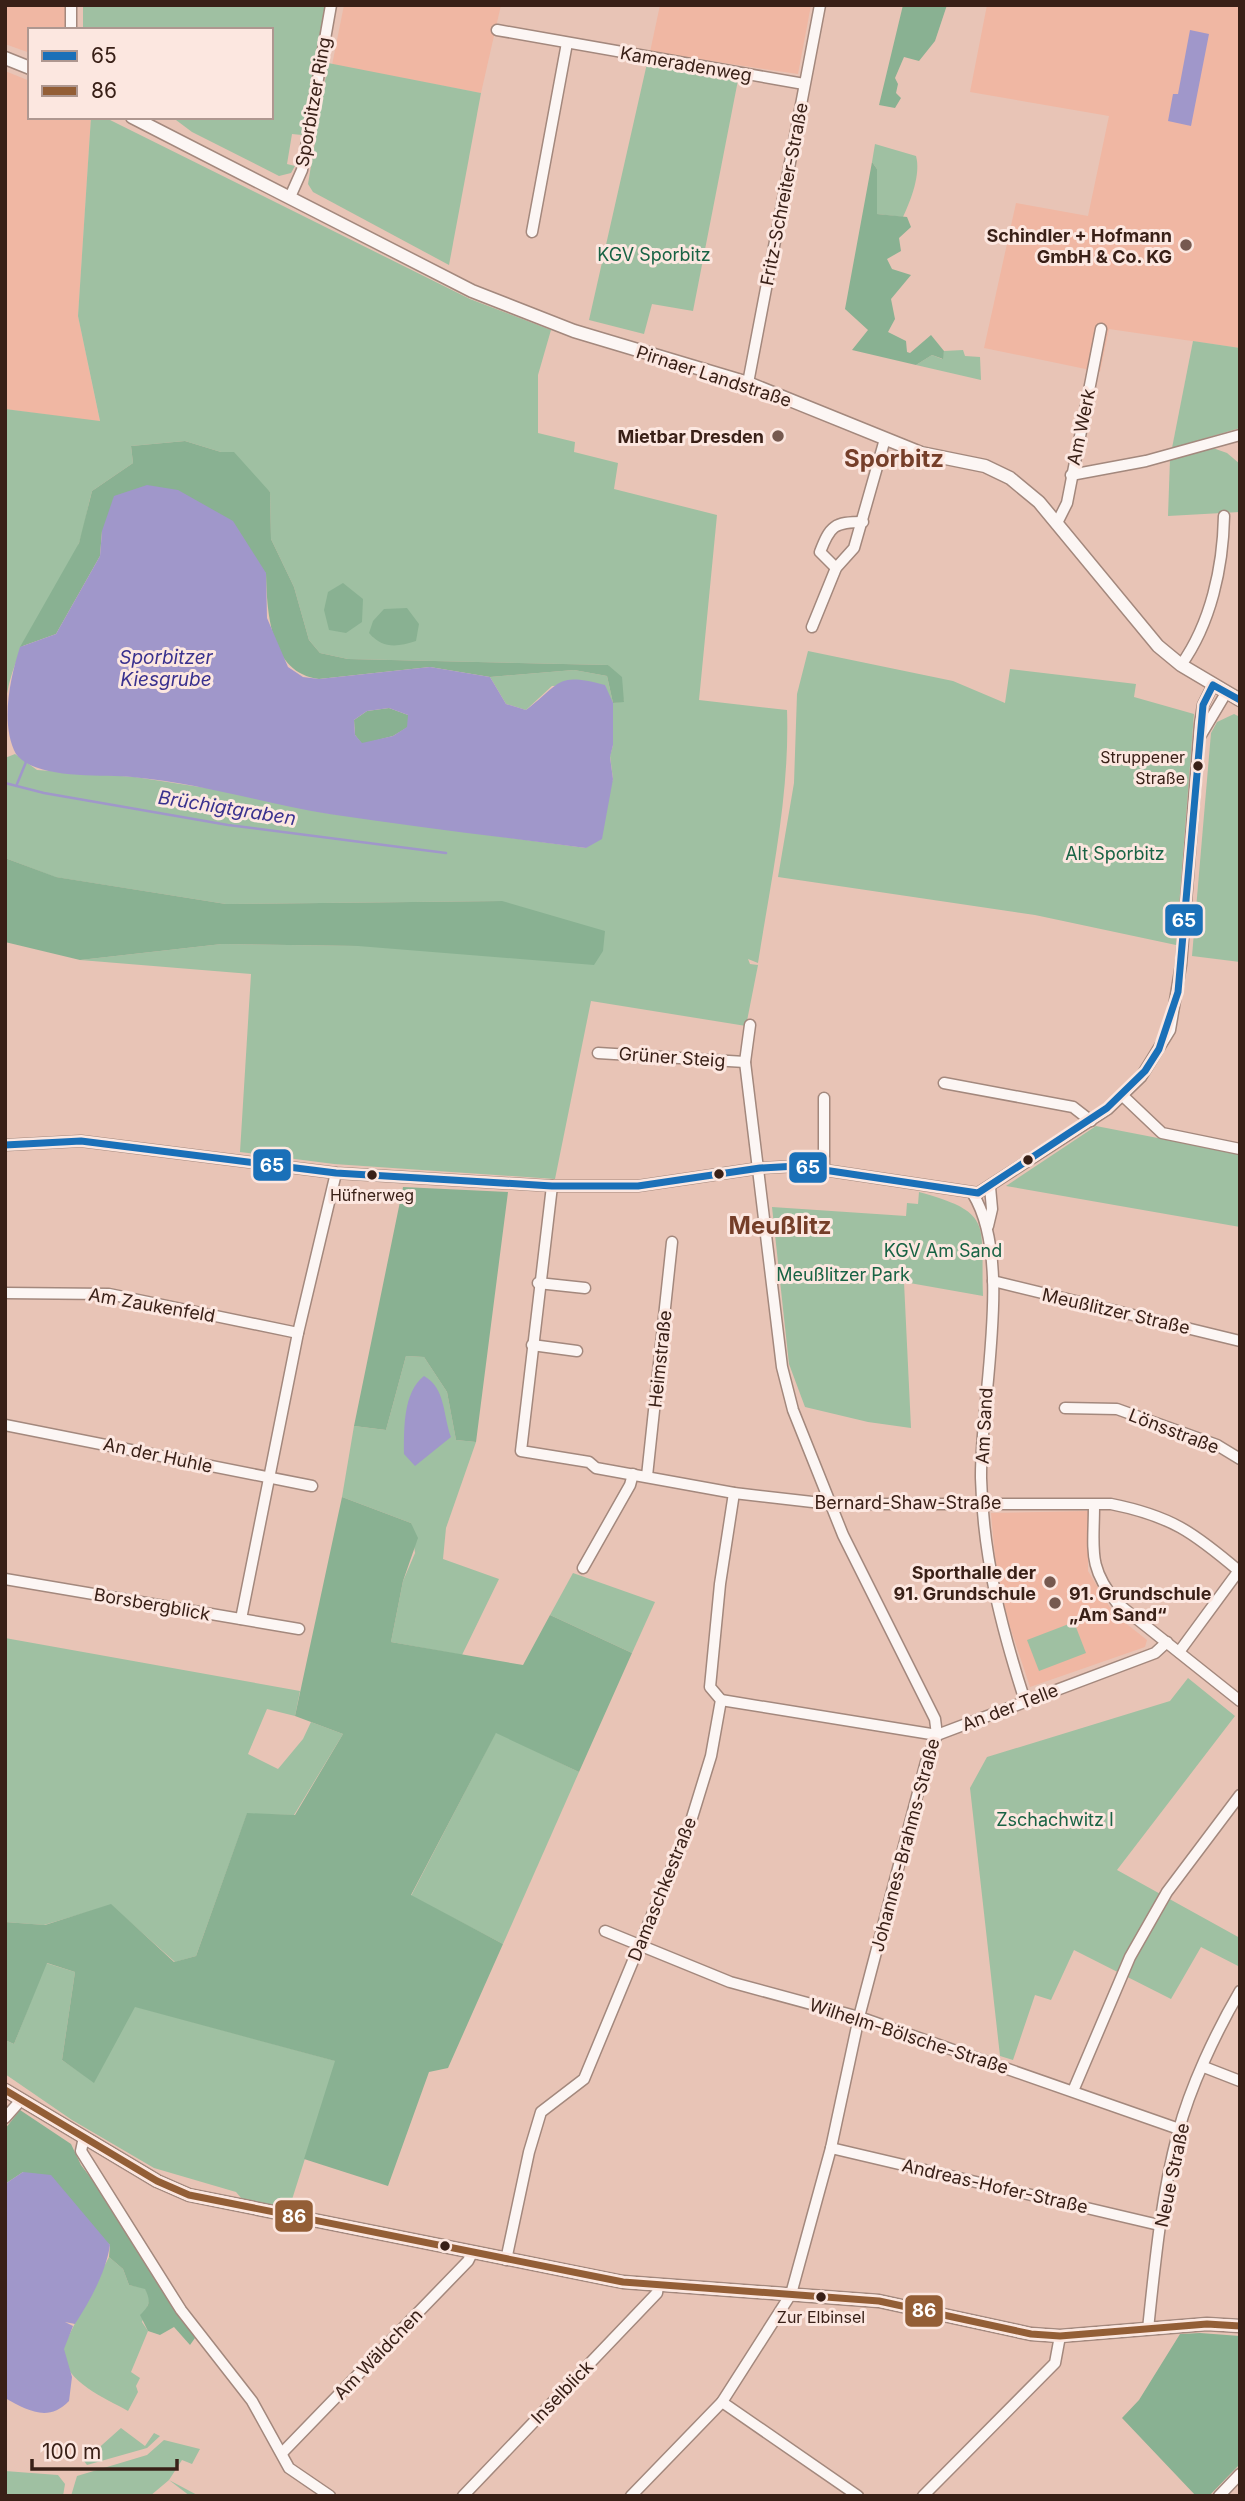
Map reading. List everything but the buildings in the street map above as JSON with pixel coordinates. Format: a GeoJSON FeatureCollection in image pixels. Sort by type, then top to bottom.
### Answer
{"type":"FeatureCollection","features":[{"type":"Feature","properties":{"kind":"street"},"geometry":{"type":"LineString","coordinates":[[71,5],[71,28]]}},
{"type":"Feature","properties":{"kind":"street","name":"Sporbitzer Ring"},"geometry":{"type":"LineString","coordinates":[[290,197],[302,170],[331,5]]}},
{"type":"Feature","properties":{"kind":"street","name":"Fritz-Schreiter-Straße"},"geometry":{"type":"LineString","coordinates":[[748,383],[820,5]]}},
{"type":"Feature","properties":{"kind":"street","name":"Kameradenweg"},"geometry":{"type":"LineString","coordinates":[[497,30],[804,84]]}},
{"type":"Feature","properties":{"kind":"street"},"geometry":{"type":"LineString","coordinates":[[533,232],[567,43]]}},
{"type":"Feature","properties":{"kind":"street"},"geometry":{"type":"LineString","coordinates":[[5,58],[28,67]]}},
{"type":"Feature","properties":{"kind":"street","name":"Pirnaer Landstraße"},"geometry":{"type":"LineString","coordinates":[[136,119],[472,291],[574,331],[748,383],[921,453],[985,466],[1010,478],[1038,502],[1132,618],[1181,665],[1240,700]]}},
{"type":"Feature","properties":{"kind":"street","name":"Am Werk"},"geometry":{"type":"LineString","coordinates":[[1056,523],[1067,503],[1101,329]]}},
{"type":"Feature","properties":{"kind":"street"},"geometry":{"type":"LineString","coordinates":[[1071,475],[1146,461],[1240,435]]}},
{"type":"Feature","properties":{"kind":"street"},"geometry":{"type":"LineString","coordinates":[[812,627],[836,568],[854,548],[886,439]]}},
{"type":"Feature","properties":{"kind":"street"},"geometry":{"type":"LineString","coordinates":[[1181,665],[1189,654],[1212,600],[1224,553],[1224,516]]}},
{"type":"Feature","properties":{"kind":"street"},"geometry":{"type":"LineString","coordinates":[[836,568],[820,552],[829,530],[843,522],[863,522]]}},
{"type":"Feature","properties":{"kind":"street"},"geometry":{"type":"LineString","coordinates":[[5,1145],[81,1142],[336,1173],[552,1186],[638,1186],[760,1168],[797,1166],[973,1194],[990,1187],[1091,1121],[1123,1096],[1153,1060],[1173,1020],[1203,705],[1213,685]]}},
{"type":"Feature","properties":{"kind":"street"},"geometry":{"type":"LineString","coordinates":[[1200,738],[1226,693]]}},
{"type":"Feature","properties":{"kind":"street","name":"Johannes-Brahms-Straße"},"geometry":{"type":"LineString","coordinates":[[750,1025],[745,1062],[760,1168],[782,1367],[793,1409],[830,1504],[935,1719],[937,1735],[926,1762],[859,2017],[831,2148],[791,2294]]}},
{"type":"Feature","properties":{"kind":"street","name":"Grüner Steig"},"geometry":{"type":"LineString","coordinates":[[598,1053],[745,1062]]}},
{"type":"Feature","properties":{"kind":"street"},"geometry":{"type":"LineString","coordinates":[[944,1083],[1073,1107],[1091,1121]]}},
{"type":"Feature","properties":{"kind":"street"},"geometry":{"type":"LineString","coordinates":[[1123,1096],[1162,1133],[1240,1149]]}},
{"type":"Feature","properties":{"kind":"street"},"geometry":{"type":"LineString","coordinates":[[824,1098],[824,1171]]}},
{"type":"Feature","properties":{"kind":"street"},"geometry":{"type":"LineString","coordinates":[[241,1619],[298,1333],[336,1173]]}},
{"type":"Feature","properties":{"kind":"street"},"geometry":{"type":"LineString","coordinates":[[552,1186],[532,1345],[577,1351]]}},
{"type":"Feature","properties":{"kind":"street","name":"Am Sand"},"geometry":{"type":"LineString","coordinates":[[990,1187],[992,1209],[988,1229],[993,1281],[981,1476],[988,1565],[1001,1625],[1025,1702]]}},
{"type":"Feature","properties":{"kind":"street","name":"Am Sand"},"geometry":{"type":"LineString","coordinates":[[973,1194],[988,1229]]}},
{"type":"Feature","properties":{"kind":"street","name":"Heimstraße"},"geometry":{"type":"LineString","coordinates":[[647,1476],[672,1242]]}},
{"type":"Feature","properties":{"kind":"street","name":"Meußlitzer Straße"},"geometry":{"type":"LineString","coordinates":[[993,1281],[1240,1340]]}},
{"type":"Feature","properties":{"kind":"street"},"geometry":{"type":"LineString","coordinates":[[538,1283],[585,1288]]}},
{"type":"Feature","properties":{"kind":"street","name":"Am Zaukenfeld"},"geometry":{"type":"LineString","coordinates":[[5,1293],[109,1294],[298,1333]]}},
{"type":"Feature","properties":{"kind":"street","name":"Bernard-Shaw-Straße"},"geometry":{"type":"LineString","coordinates":[[532,1345],[521,1451],[589,1462],[596,1468],[734,1493],[830,1504],[1111,1504],[1151,1512],[1191,1531],[1239,1570]]}},
{"type":"Feature","properties":{"kind":"street","name":"Lönsstraße"},"geometry":{"type":"LineString","coordinates":[[1065,1408],[1117,1409],[1217,1445],[1240,1459]]}},
{"type":"Feature","properties":{"kind":"street","name":"An der Huhle"},"geometry":{"type":"LineString","coordinates":[[5,1425],[312,1486]]}},
{"type":"Feature","properties":{"kind":"street"},"geometry":{"type":"LineString","coordinates":[[583,1568],[630,1485],[633,1474]]}},
{"type":"Feature","properties":{"kind":"street","name":"Damaschkestraße"},"geometry":{"type":"LineString","coordinates":[[506,2260],[529,2152],[541,2112],[584,2079],[691,1821],[711,1756],[721,1700],[710,1687],[720,1584],[734,1493]]}},
{"type":"Feature","properties":{"kind":"street"},"geometry":{"type":"LineString","coordinates":[[1094,1505],[1097,1575],[1117,1603],[1240,1701]]}},
{"type":"Feature","properties":{"kind":"street"},"geometry":{"type":"LineString","coordinates":[[1180,1652],[1239,1570]]}},
{"type":"Feature","properties":{"kind":"street","name":"Borsbergblick"},"geometry":{"type":"LineString","coordinates":[[5,1579],[299,1629]]}},
{"type":"Feature","properties":{"kind":"street","name":"An der Telle"},"geometry":{"type":"LineString","coordinates":[[721,1700],[937,1735],[1155,1653],[1167,1642]]}},
{"type":"Feature","properties":{"kind":"street"},"geometry":{"type":"LineString","coordinates":[[1073,2091],[1102,2018],[1136,1947],[1167,1892],[1240,1796]]}},
{"type":"Feature","properties":{"kind":"street","name":"Wilhelm-Bölsche-Straße"},"geometry":{"type":"LineString","coordinates":[[605,1931],[730,1982],[859,2017],[1179,2129]]}},
{"type":"Feature","properties":{"kind":"street","name":"Neue Straße"},"geometry":{"type":"LineString","coordinates":[[1148,2329],[1159,2225],[1179,2129],[1204,2067],[1240,1991]]}},
{"type":"Feature","properties":{"kind":"street"},"geometry":{"type":"LineString","coordinates":[[1204,2067],[1240,2081]]}},
{"type":"Feature","properties":{"kind":"street"},"geometry":{"type":"LineString","coordinates":[[5,2090],[158,2181],[189,2195],[506,2260],[658,2287],[879,2301],[1031,2334],[1060,2336],[1207,2324],[1240,2326]]}},
{"type":"Feature","properties":{"kind":"street"},"geometry":{"type":"LineString","coordinates":[[5,2119],[21,2100]]}},
{"type":"Feature","properties":{"kind":"street"},"geometry":{"type":"LineString","coordinates":[[84,2137],[81,2151],[181,2311],[252,2401],[289,2468],[330,2496]]}},
{"type":"Feature","properties":{"kind":"street","name":"Andreas-Hofer-Straße"},"geometry":{"type":"LineString","coordinates":[[831,2148],[1159,2225]]}},
{"type":"Feature","properties":{"kind":"street","name":"Am Wäldchen"},"geometry":{"type":"LineString","coordinates":[[282,2453],[468,2261],[472,2253]]}},
{"type":"Feature","properties":{"kind":"street","name":"Inselblick"},"geometry":{"type":"LineString","coordinates":[[463,2496],[657,2293],[658,2287]]}},
{"type":"Feature","properties":{"kind":"street"},"geometry":{"type":"LineString","coordinates":[[631,2496],[723,2402],[791,2294]]}},
{"type":"Feature","properties":{"kind":"street"},"geometry":{"type":"LineString","coordinates":[[923,2496],[1055,2363],[1060,2336]]}},
{"type":"Feature","properties":{"kind":"street"},"geometry":{"type":"LineString","coordinates":[[723,2402],[858,2496]]}},
{"type":"Feature","properties":{"kind":"street"},"geometry":{"type":"LineString","coordinates":[[1219,2496],[1240,2474]]}},
{"type":"Feature","properties":{"kind":"shaded area"},"geometry":{"type":"Polygon","coordinates":[[[5,5],[65,5],[65,28],[28,28],[28,52],[5,44],[5,5]]]}},
{"type":"Feature","properties":{"kind":"shaded area"},"geometry":{"type":"Polygon","coordinates":[[[344,5],[501,5],[481,93],[332,65],[344,5]]]}},
{"type":"Feature","properties":{"kind":"shaded area"},"geometry":{"type":"Polygon","coordinates":[[[660,5],[811,5],[798,74],[650,52],[660,5]]]}},
{"type":"Feature","properties":{"kind":"shaded area"},"geometry":{"type":"Polygon","coordinates":[[[987,5],[1240,5],[1240,348],[1109,329],[1100,372],[984,348],[1016,203],[1088,216],[1109,116],[970,92],[987,5]]]}},
{"type":"Feature","properties":{"kind":"shaded area"},"geometry":{"type":"Polygon","coordinates":[[[5,71],[28,80],[28,119],[91,119],[78,316],[100,422],[5,409],[5,71]]]}},
{"type":"Feature","properties":{"kind":"shaded area","name":"91. Grundschule „Am Sand“"},"geometry":{"type":"Polygon","coordinates":[[[1088,1511],[1088,1571],[1114,1614],[1147,1640],[1145,1647],[1030,1687],[1009,1624],[996,1568],[991,1513],[1088,1511]]]}},
{"type":"Feature","properties":{"kind":"green space"},"geometry":{"type":"Polygon","coordinates":[[[83,5],[325,5],[302,135],[292,134],[287,164],[295,166],[291,173],[279,176],[192,132],[175,119],[273,119],[273,28],[83,28],[83,5]]]}},
{"type":"Feature","properties":{"kind":"green space"},"geometry":{"type":"Polygon","coordinates":[[[903,5],[947,5],[935,41],[919,61],[904,57],[895,78],[898,84],[896,93],[901,98],[895,108],[879,105],[903,5]]]}},
{"type":"Feature","properties":{"kind":"green space","name":"KGV Sporbitz"},"geometry":{"type":"Polygon","coordinates":[[[648,59],[739,75],[693,311],[652,304],[644,334],[589,320],[648,59]]]}},
{"type":"Feature","properties":{"kind":"green space"},"geometry":{"type":"Polygon","coordinates":[[[328,63],[481,93],[449,265],[313,192],[308,184],[328,63]]]}},
{"type":"Feature","properties":{"kind":"green space"},"geometry":{"type":"Polygon","coordinates":[[[91,119],[108,119],[470,299],[551,330],[538,375],[538,433],[575,442],[574,452],[618,463],[614,489],[717,515],[699,700],[787,710],[783,805],[758,963],[748,959],[750,964],[758,965],[746,1026],[591,1001],[555,1179],[334,1164],[240,1152],[251,974],[80,960],[222,944],[358,946],[502,901],[226,904],[55,877],[5,858],[5,758],[15,754],[37,770],[135,777],[226,791],[326,813],[586,848],[613,779],[610,756],[613,745],[605,685],[552,686],[526,710],[506,704],[490,677],[574,670],[607,676],[613,703],[624,701],[608,665],[348,659],[320,653],[309,640],[294,587],[271,539],[270,492],[221,452],[185,441],[131,446],[133,463],[92,491],[79,543],[16,662],[5,708],[5,409],[100,421],[78,316],[91,119]]]}},
{"type":"Feature","properties":{"kind":"green space"},"geometry":{"type":"Polygon","coordinates":[[[875,144],[916,156],[916,179],[903,217],[877,214],[877,169],[872,162],[875,144]]]}},
{"type":"Feature","properties":{"kind":"green space"},"geometry":{"type":"Polygon","coordinates":[[[872,162],[877,169],[877,214],[907,217],[911,227],[899,238],[901,251],[887,259],[892,269],[911,275],[891,299],[895,319],[888,332],[906,341],[907,352],[910,353],[931,335],[944,351],[943,359],[932,355],[916,365],[852,350],[868,330],[845,309],[872,162]]]}},
{"type":"Feature","properties":{"kind":"green space"},"geometry":{"type":"Polygon","coordinates":[[[1193,341],[1240,348],[1240,428],[1172,448],[1193,341]]]}},
{"type":"Feature","properties":{"kind":"green space"},"geometry":{"type":"Polygon","coordinates":[[[963,350],[965,356],[980,357],[981,380],[916,365],[932,355],[942,359],[944,351],[963,350]]]}},
{"type":"Feature","properties":{"kind":"green space"},"geometry":{"type":"Polygon","coordinates":[[[185,441],[221,452],[234,452],[270,492],[271,539],[294,587],[309,640],[320,653],[348,659],[608,665],[622,677],[624,702],[613,703],[607,676],[574,670],[490,677],[430,667],[319,679],[303,674],[290,666],[274,639],[266,573],[102,531],[100,556],[56,634],[20,647],[79,543],[92,491],[133,463],[131,446],[185,441]]]}},
{"type":"Feature","properties":{"kind":"green space"},"geometry":{"type":"Polygon","coordinates":[[[1210,447],[1227,453],[1240,464],[1240,512],[1168,516],[1170,459],[1210,447]]]}},
{"type":"Feature","properties":{"kind":"green space"},"geometry":{"type":"Polygon","coordinates":[[[343,583],[363,599],[362,622],[346,633],[329,630],[324,610],[328,592],[343,583]]]}},
{"type":"Feature","properties":{"kind":"green space"},"geometry":{"type":"Polygon","coordinates":[[[407,608],[419,624],[416,641],[403,645],[385,644],[369,633],[373,621],[384,609],[407,608]]]}},
{"type":"Feature","properties":{"kind":"green space","name":"Alt Sporbitz"},"geometry":{"type":"Polygon","coordinates":[[[808,651],[953,681],[1005,703],[1010,669],[1136,684],[1134,697],[1194,714],[1176,945],[1035,915],[778,877],[794,783],[797,694],[808,651]]]}},
{"type":"Feature","properties":{"kind":"green space"},"geometry":{"type":"Polygon","coordinates":[[[389,708],[408,715],[408,727],[393,736],[362,744],[355,735],[354,720],[367,711],[389,708]]]}},
{"type":"Feature","properties":{"kind":"green space"},"geometry":{"type":"Polygon","coordinates":[[[1234,714],[1240,717],[1240,962],[1192,956],[1211,733],[1217,722],[1234,714]]]}},
{"type":"Feature","properties":{"kind":"green space"},"geometry":{"type":"Polygon","coordinates":[[[5,858],[56,877],[226,904],[502,901],[605,931],[603,951],[594,965],[358,946],[222,944],[80,960],[5,942],[5,858]]]}},
{"type":"Feature","properties":{"kind":"green space"},"geometry":{"type":"Polygon","coordinates":[[[1096,1126],[1240,1154],[1240,1227],[1006,1186],[1096,1126]]]}},
{"type":"Feature","properties":{"kind":"green space"},"geometry":{"type":"Polygon","coordinates":[[[403,1187],[508,1192],[476,1442],[456,1440],[447,1392],[424,1357],[406,1356],[386,1430],[354,1426],[403,1187]]]}},
{"type":"Feature","properties":{"kind":"green space","name":"Meußlitzer Park"},"geometry":{"type":"Polygon","coordinates":[[[919,1192],[961,1207],[972,1215],[979,1225],[982,1237],[983,1296],[904,1282],[911,1428],[868,1422],[805,1407],[789,1364],[772,1207],[906,1216],[907,1203],[918,1204],[919,1192]]]}},
{"type":"Feature","properties":{"kind":"green space"},"geometry":{"type":"Polygon","coordinates":[[[406,1356],[424,1357],[447,1392],[456,1440],[476,1442],[446,1528],[443,1559],[499,1579],[462,1655],[391,1642],[403,1581],[415,1553],[411,1523],[342,1497],[354,1426],[386,1430],[406,1356]]]}},
{"type":"Feature","properties":{"kind":"green space"},"geometry":{"type":"Polygon","coordinates":[[[342,1497],[411,1523],[418,1538],[403,1581],[391,1642],[523,1665],[550,1615],[632,1653],[579,1772],[496,1733],[411,1895],[503,1944],[448,2068],[429,2072],[388,2186],[304,2159],[335,2061],[135,2007],[94,2083],[62,2060],[75,1972],[47,1963],[14,2044],[5,2040],[5,1922],[45,1925],[111,1904],[174,1962],[196,1956],[247,1813],[295,1815],[343,1734],[295,1716],[342,1497]]]}},
{"type":"Feature","properties":{"kind":"green space"},"geometry":{"type":"Polygon","coordinates":[[[573,1573],[655,1602],[632,1653],[550,1615],[573,1573]]]}},
{"type":"Feature","properties":{"kind":"green space"},"geometry":{"type":"Polygon","coordinates":[[[1074,1622],[1086,1653],[1039,1671],[1027,1640],[1074,1622]]]}},
{"type":"Feature","properties":{"kind":"green space"},"geometry":{"type":"Polygon","coordinates":[[[5,1638],[300,1691],[295,1716],[267,1709],[248,1754],[278,1769],[303,1739],[311,1722],[343,1734],[294,1815],[247,1814],[196,1956],[175,1962],[111,1905],[44,1925],[5,1922],[5,1638]]]}},
{"type":"Feature","properties":{"kind":"green space","name":"Zschachwitz I"},"geometry":{"type":"Polygon","coordinates":[[[1188,1678],[1235,1716],[1117,1870],[1240,1938],[1240,1967],[1201,1947],[1171,1999],[1074,1950],[1051,2000],[1035,1995],[1013,2060],[1000,2056],[970,1788],[987,1757],[1170,1701],[1188,1678]]]}},
{"type":"Feature","properties":{"kind":"green space"},"geometry":{"type":"Polygon","coordinates":[[[496,1732],[579,1772],[503,1944],[411,1896],[496,1732]]]}},
{"type":"Feature","properties":{"kind":"green space"},"geometry":{"type":"Polygon","coordinates":[[[46,1963],[75,1972],[62,2060],[94,2082],[134,2006],[336,2061],[289,2209],[242,2199],[236,2192],[154,2168],[72,2120],[5,2074],[5,2040],[14,2044],[46,1963]]]}},
{"type":"Feature","properties":{"kind":"green space"},"geometry":{"type":"Polygon","coordinates":[[[20,2110],[71,2144],[81,2165],[106,2198],[195,2338],[190,2345],[174,2327],[160,2335],[148,2331],[140,2315],[149,2300],[147,2293],[145,2289],[129,2285],[123,2269],[109,2257],[110,2245],[23,2172],[5,2184],[5,2129],[20,2110]]]}},
{"type":"Feature","properties":{"kind":"green space"},"geometry":{"type":"Polygon","coordinates":[[[109,2257],[123,2269],[129,2285],[145,2288],[150,2299],[142,2322],[148,2331],[131,2372],[140,2378],[136,2386],[138,2392],[128,2411],[83,2385],[67,2366],[64,2355],[65,2343],[109,2257]]]}},
{"type":"Feature","properties":{"kind":"green space"},"geometry":{"type":"Polygon","coordinates":[[[1180,2334],[1240,2336],[1240,2464],[1209,2496],[1196,2496],[1122,2418],[1139,2400],[1180,2334]]]}},
{"type":"Feature","properties":{"kind":"green space"},"geometry":{"type":"Polygon","coordinates":[[[121,2428],[145,2446],[154,2433],[160,2436],[147,2448],[87,2465],[84,2461],[121,2428]]]}},
{"type":"Feature","properties":{"kind":"green space"},"geometry":{"type":"Polygon","coordinates":[[[164,2440],[200,2449],[192,2464],[182,2460],[169,2480],[150,2496],[71,2496],[77,2476],[147,2455],[164,2440]]]}},
{"type":"Feature","properties":{"kind":"green space"},"geometry":{"type":"Polygon","coordinates":[[[5,2471],[58,2475],[65,2484],[63,2496],[5,2496],[5,2471]]]}},
{"type":"Feature","properties":{"kind":"green space"},"geometry":{"type":"Polygon","coordinates":[[[169,2480],[199,2496],[190,2496],[169,2480]]]}},
{"type":"Feature","properties":{"kind":"water"},"geometry":{"type":"Polygon","coordinates":[[[1190,30],[1209,34],[1191,126],[1168,121],[1173,94],[1178,94],[1190,30]]]}},
{"type":"Feature","properties":{"kind":"water","name":"Sporbitzer Kiesgrube"},"geometry":{"type":"Polygon","coordinates":[[[147,485],[178,490],[233,521],[266,573],[267,618],[288,667],[303,677],[319,679],[430,667],[490,677],[506,704],[526,710],[560,682],[577,680],[605,685],[613,703],[613,745],[610,757],[613,779],[602,839],[586,848],[426,828],[329,814],[157,780],[53,772],[25,762],[16,754],[8,729],[10,687],[20,647],[56,634],[100,556],[102,531],[114,496],[147,485]],[[389,708],[367,711],[354,720],[355,735],[362,743],[393,736],[407,727],[408,715],[389,708]]]}},
{"type":"Feature","properties":{"kind":"water"},"geometry":{"type":"Polygon","coordinates":[[[424,1376],[431,1381],[440,1395],[451,1437],[415,1466],[404,1454],[405,1423],[412,1391],[424,1376]]]}},
{"type":"Feature","properties":{"kind":"water"},"geometry":{"type":"Polygon","coordinates":[[[23,2172],[51,2175],[110,2245],[101,2276],[86,2306],[75,2324],[65,2322],[73,2326],[64,2349],[72,2377],[69,2401],[53,2412],[45,2413],[29,2410],[5,2398],[5,2184],[23,2172]]]}},
{"type":"Feature","properties":{"kind":"waterway"},"geometry":{"type":"LineString","coordinates":[[17,784],[26,762]]}},
{"type":"Feature","properties":{"kind":"waterway","name":"Brüchigtgraben"},"geometry":{"type":"LineString","coordinates":[[5,783],[44,793],[228,825],[446,853]]}},
{"type":"Feature","properties":{"kind":"transit line","name":"65"},"geometry":{"type":"LineString","coordinates":[[5,1145],[81,1141],[336,1173],[552,1186],[638,1186],[760,1168],[797,1166],[978,1193],[1107,1108],[1145,1071],[1159,1049],[1178,992],[1203,705],[1213,685],[1240,700]]}},
{"type":"Feature","properties":{"kind":"transit line","name":"86"},"geometry":{"type":"LineString","coordinates":[[5,2090],[157,2181],[189,2195],[623,2282],[879,2301],[1031,2334],[1060,2336],[1207,2324],[1240,2326]]}},
{"type":"Feature","properties":{"kind":"place","name":"Schindler + Hofmann GmbH & Co. KG"},"geometry":{"type":"Point","coordinates":[1186,245]}},
{"type":"Feature","properties":{"kind":"place","name":"Mietbar Dresden"},"geometry":{"type":"Point","coordinates":[778,436]}},
{"type":"Feature","properties":{"kind":"place","name":"Struppener Straße"},"geometry":{"type":"Point","coordinates":[1198,766]}},
{"type":"Feature","properties":{"kind":"place","name":"Hüfnerweg"},"geometry":{"type":"Point","coordinates":[372,1175]}},
{"type":"Feature","properties":{"kind":"place","name":"Sporthalle der 91. Grundschule"},"geometry":{"type":"Point","coordinates":[1050,1582]}},
{"type":"Feature","properties":{"kind":"place","name":"91. Grundschule „Am Sand“"},"geometry":{"type":"Point","coordinates":[1055,1603]}},
{"type":"Feature","properties":{"kind":"place","name":"Zur Elbinsel"},"geometry":{"type":"Point","coordinates":[821,2297]}},
{"type":"Feature","properties":{"kind":"district","name":"Sporbitz"},"geometry":{"type":"Point","coordinates":[894,458]}},
{"type":"Feature","properties":{"kind":"district","name":"Meußlitz"},"geometry":{"type":"Point","coordinates":[780,1225]}},
{"type":"Feature","properties":{"kind":"park label","name":"KGV Am Sand"},"geometry":{"type":"Point","coordinates":[943,1250]}}]}
